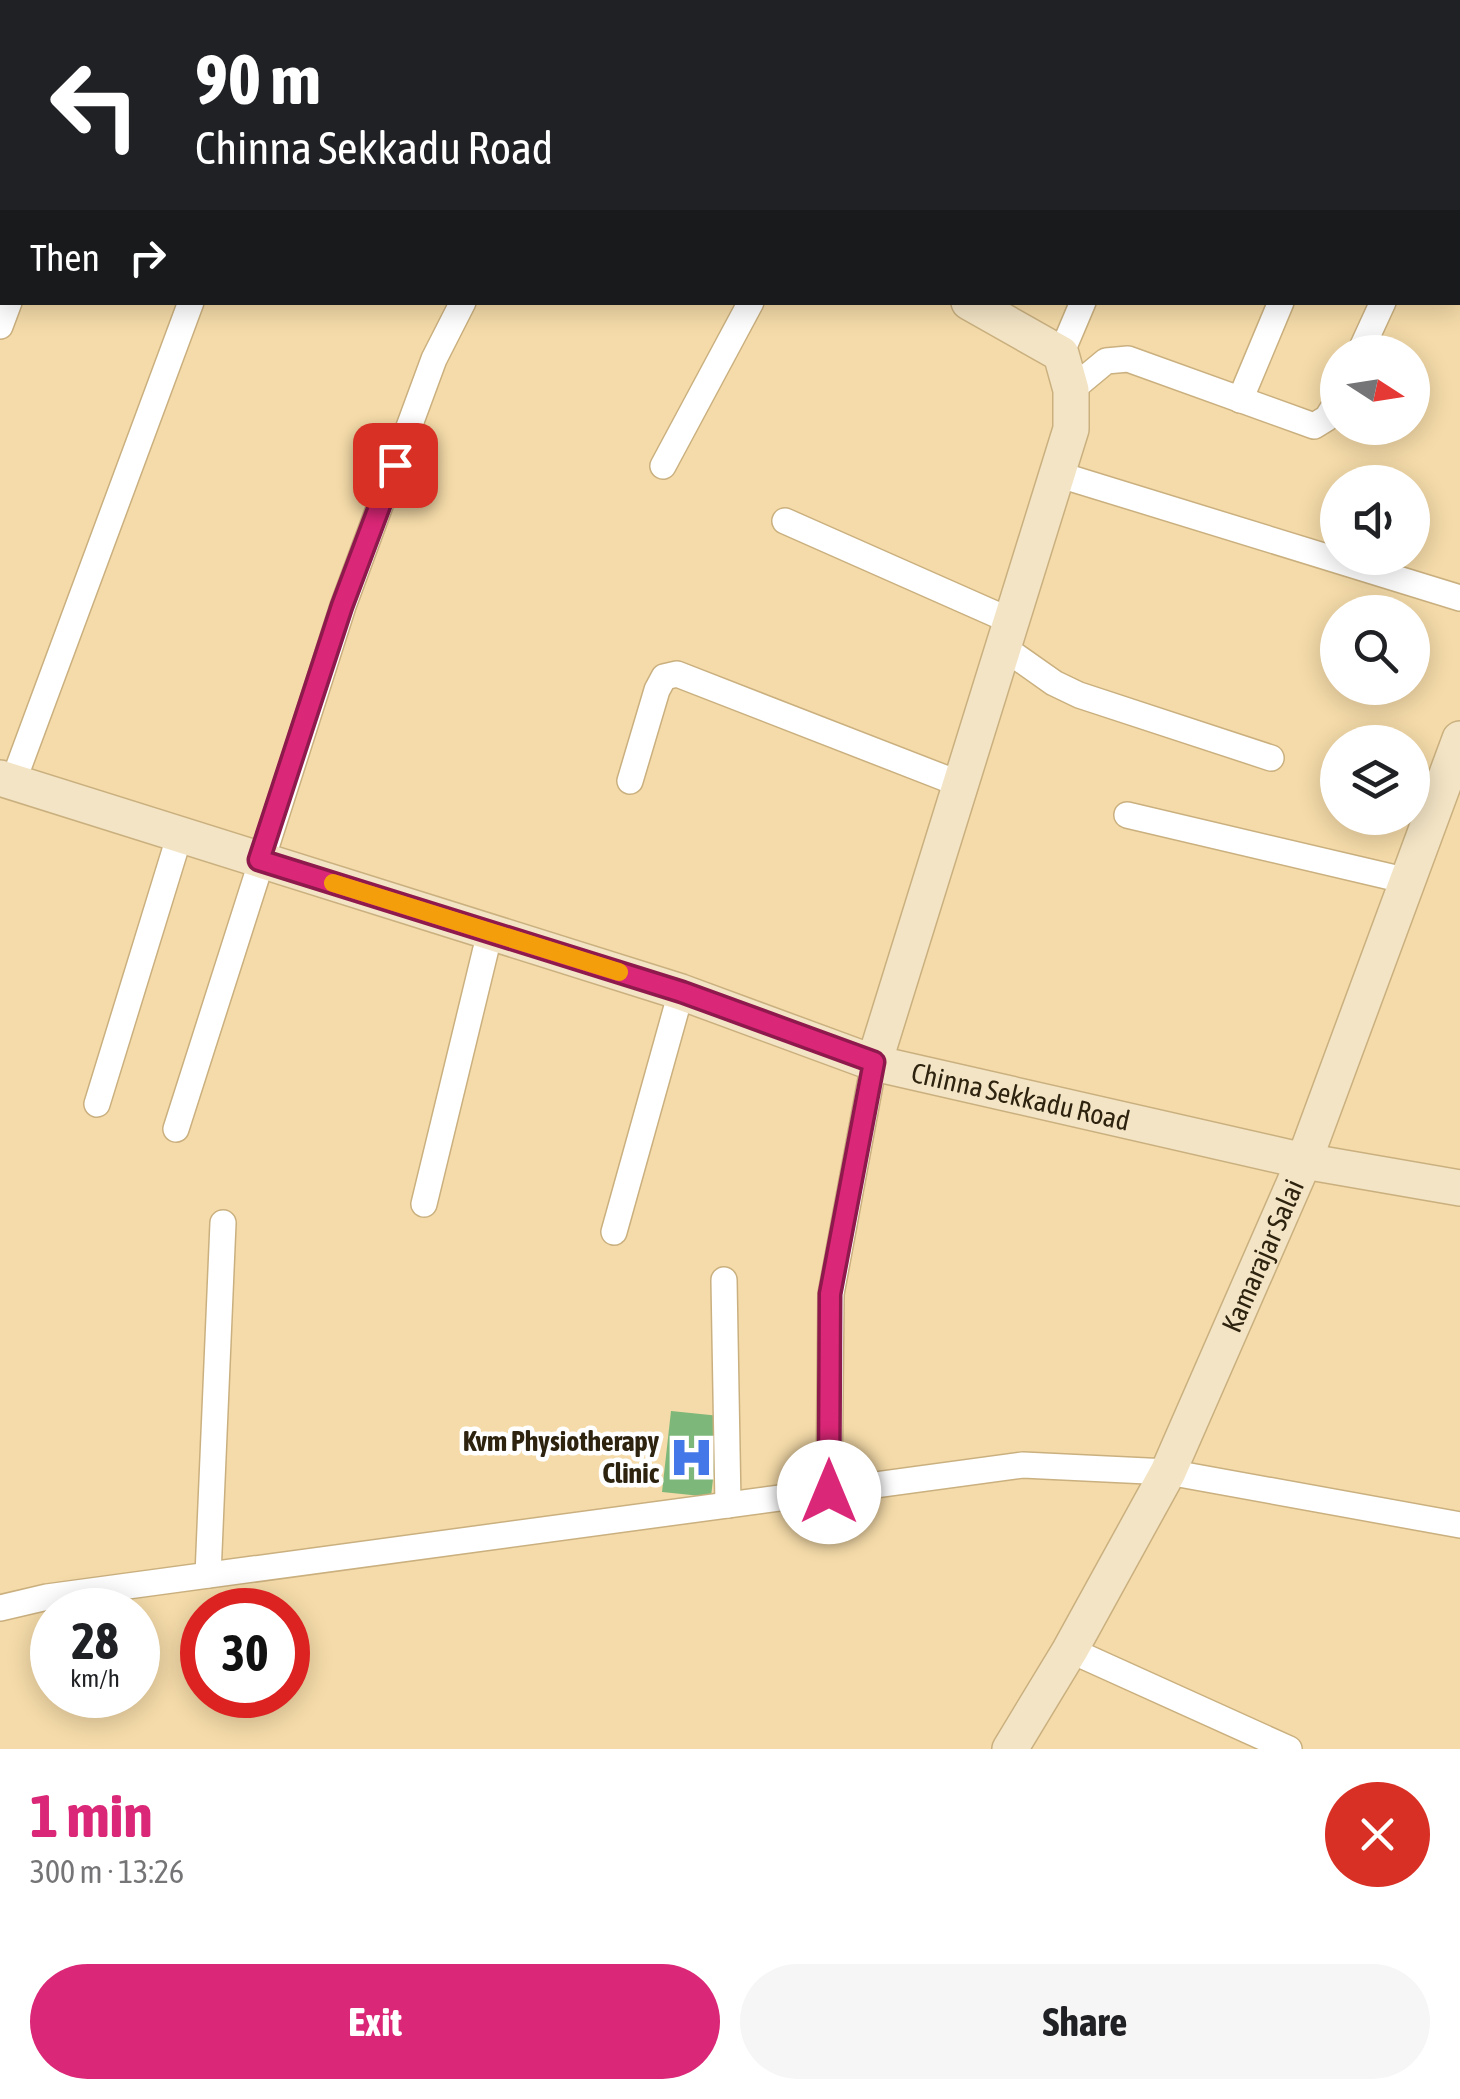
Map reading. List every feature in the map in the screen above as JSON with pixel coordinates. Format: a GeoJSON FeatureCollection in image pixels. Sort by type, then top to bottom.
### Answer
{"type":"FeatureCollection","features":[{"type":"Feature","properties":{"kind":"street"},"geometry":{"type":"LineString","coordinates":[[6,780],[190,305]]}},
{"type":"Feature","properties":{"kind":"street"},"geometry":{"type":"LineString","coordinates":[[176,1130],[342,606],[434,359],[461,305]]}},
{"type":"Feature","properties":{"kind":"street"},"geometry":{"type":"LineString","coordinates":[[663,466],[749,305]]}},
{"type":"Feature","properties":{"kind":"street"},"geometry":{"type":"LineString","coordinates":[[974,305],[1061,354]]}},
{"type":"Feature","properties":{"kind":"street"},"geometry":{"type":"LineString","coordinates":[[829,1492],[830,1294],[874,1062],[1071,429],[1071,390],[1061,354],[1082,305]]}},
{"type":"Feature","properties":{"kind":"street"},"geometry":{"type":"LineString","coordinates":[[1240,400],[1281,305]]}},
{"type":"Feature","properties":{"kind":"street"},"geometry":{"type":"LineString","coordinates":[[1368,335],[1383,305]]}},
{"type":"Feature","properties":{"kind":"street"},"geometry":{"type":"LineString","coordinates":[[1071,390],[1106,361],[1128,359],[1314,426],[1320,422]]}},
{"type":"Feature","properties":{"kind":"street"},"geometry":{"type":"LineString","coordinates":[[1057,474],[1460,598]]}},
{"type":"Feature","properties":{"kind":"street"},"geometry":{"type":"LineString","coordinates":[[785,521],[1007,634],[1054,684],[1271,758]]}},
{"type":"Feature","properties":{"kind":"street"},"geometry":{"type":"LineString","coordinates":[[630,781],[657,690],[664,678],[677,674],[960,784]]}},
{"type":"Feature","properties":{"kind":"street","name":"Kamarajar Salai"},"geometry":{"type":"LineString","coordinates":[[1010,1749],[1070,1650],[1168,1472],[1304,1161],[1460,739]]}},
{"type":"Feature","properties":{"kind":"street","name":"Chinna Sekkadu Road"},"geometry":{"type":"LineString","coordinates":[[6,780],[682,992],[874,1062],[1304,1161],[1460,1188]]}},
{"type":"Feature","properties":{"kind":"street"},"geometry":{"type":"LineString","coordinates":[[1127,815],[1408,881]]}},
{"type":"Feature","properties":{"kind":"street"},"geometry":{"type":"LineString","coordinates":[[97,1104],[180,834]]}},
{"type":"Feature","properties":{"kind":"street"},"geometry":{"type":"LineString","coordinates":[[424,1204],[490,932]]}},
{"type":"Feature","properties":{"kind":"street"},"geometry":{"type":"LineString","coordinates":[[614,1232],[682,992]]}},
{"type":"Feature","properties":{"kind":"street"},"geometry":{"type":"LineString","coordinates":[[208,1575],[223,1223]]}},
{"type":"Feature","properties":{"kind":"street"},"geometry":{"type":"LineString","coordinates":[[724,1280],[728,1504]]}},
{"type":"Feature","properties":{"kind":"street"},"geometry":{"type":"LineString","coordinates":[[0,1608],[208,1575],[1023,1465],[1168,1472],[1460,1525]]}},
{"type":"Feature","properties":{"kind":"street"},"geometry":{"type":"LineString","coordinates":[[1070,1650],[1288,1749]]}},
{"type":"Feature","properties":{"kind":"building"},"geometry":{"type":"Polygon","coordinates":[[[671,1411],[720,1416],[711,1497],[662,1492],[671,1411]]]}},
{"type":"Feature","properties":{"kind":"slow traffic"},"geometry":{"type":"LineString","coordinates":[[333,883],[619,972]]}},
{"type":"Feature","properties":{"kind":"place","name":"Kvm Physiotherapy Clinic"},"geometry":{"type":"Point","coordinates":[692,1457]}},
{"type":"Feature","properties":{"kind":"route"},"geometry":{"type":"LineString","coordinates":[[395,465],[342,606],[259,860],[682,992],[874,1062],[830,1294],[829,1492]]}}]}
